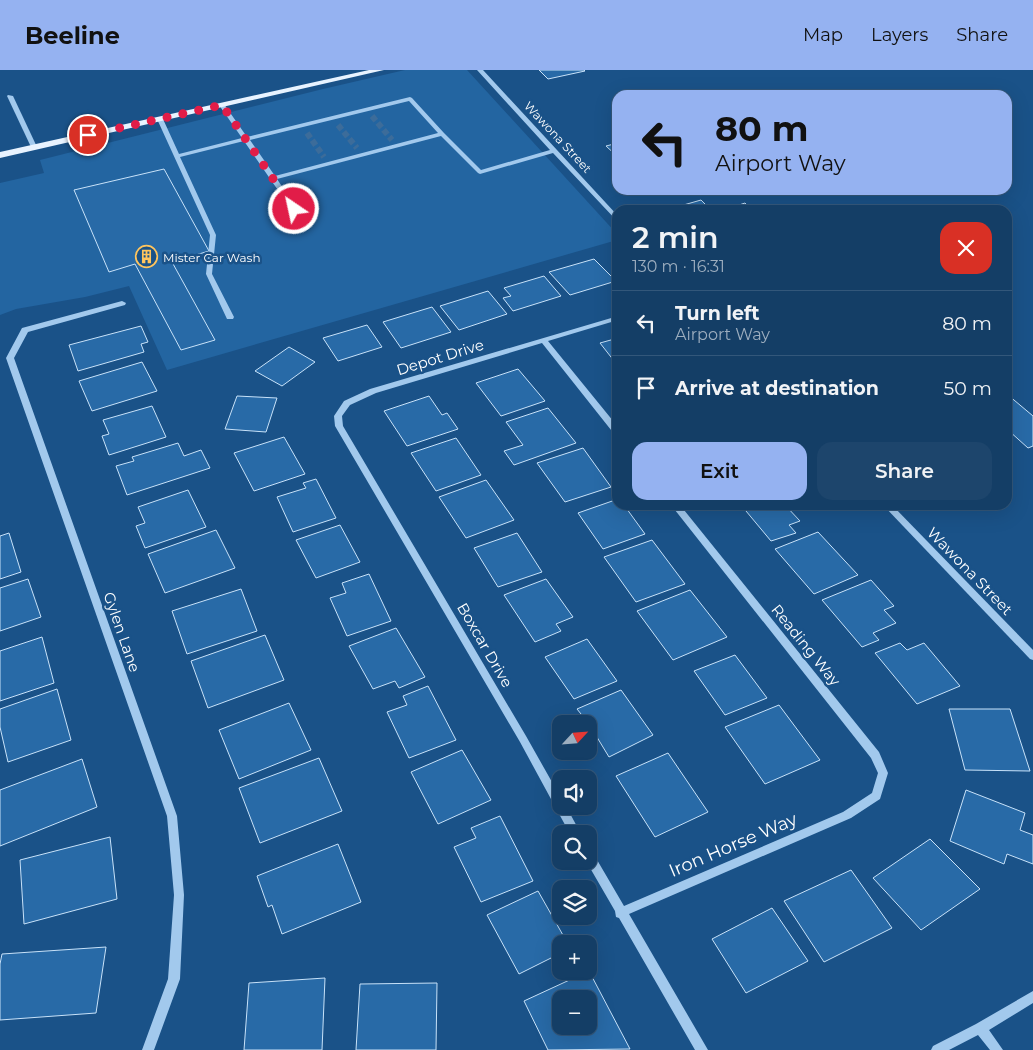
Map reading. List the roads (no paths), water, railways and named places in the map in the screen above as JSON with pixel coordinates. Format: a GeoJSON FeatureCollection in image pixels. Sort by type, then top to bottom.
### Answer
{"type":"FeatureCollection","features":[{"type":"Feature","properties":{"kind":"main road"},"geometry":{"type":"LineString","coordinates":[[0,155],[361,72],[380,70]]}},
{"type":"Feature","properties":{"kind":"street","name":"Wawona Street"},"geometry":{"type":"LineString","coordinates":[[480,70],[612,214]]}},
{"type":"Feature","properties":{"kind":"street"},"geometry":{"type":"LineString","coordinates":[[177,156],[410,99],[480,172],[554,151]]}},
{"type":"Feature","properties":{"kind":"street"},"geometry":{"type":"LineString","coordinates":[[222,105],[304,224]]}},
{"type":"Feature","properties":{"kind":"street"},"geometry":{"type":"LineString","coordinates":[[367,110],[372,116]]}},
{"type":"Feature","properties":{"kind":"street"},"geometry":{"type":"LineString","coordinates":[[333,118],[338,125]]}},
{"type":"Feature","properties":{"kind":"street"},"geometry":{"type":"LineString","coordinates":[[160,119],[214,235],[209,274],[230,317]]}},
{"type":"Feature","properties":{"kind":"street"},"geometry":{"type":"LineString","coordinates":[[302,126],[307,133]]}},
{"type":"Feature","properties":{"kind":"street"},"geometry":{"type":"LineString","coordinates":[[273,178],[442,134]]}},
{"type":"Feature","properties":{"kind":"street"},"geometry":{"type":"LineString","coordinates":[[392,140],[396,146]]}},
{"type":"Feature","properties":{"kind":"street"},"geometry":{"type":"LineString","coordinates":[[357,148],[363,154]]}},
{"type":"Feature","properties":{"kind":"street"},"geometry":{"type":"LineString","coordinates":[[324,157],[330,162]]}},
{"type":"Feature","properties":{"kind":"street","name":"Gylen Lane"},"geometry":{"type":"LineString","coordinates":[[122,303],[25,330],[10,358],[172,816],[179,895],[174,979],[148,1050]]}},
{"type":"Feature","properties":{"kind":"street","name":"Depot Drive"},"geometry":{"type":"LineString","coordinates":[[367,473],[339,426],[338,416],[347,404],[373,392],[417,378],[612,320]]}},
{"type":"Feature","properties":{"kind":"street"},"geometry":{"type":"LineString","coordinates":[[544,341],[612,426]]}},
{"type":"Feature","properties":{"kind":"street","name":"Boxcar Drive"},"geometry":{"type":"LineString","coordinates":[[367,473],[523,738],[571,825]]}},
{"type":"Feature","properties":{"kind":"street","name":"Reading Way"},"geometry":{"type":"LineString","coordinates":[[679,510],[875,755],[883,773],[876,796],[859,807]]}},
{"type":"Feature","properties":{"kind":"street","name":"Wawona Street"},"geometry":{"type":"LineString","coordinates":[[892,510],[1033,656]]}},
{"type":"Feature","properties":{"kind":"street","name":"Iron Horse Way"},"geometry":{"type":"LineString","coordinates":[[620,913],[838,819],[859,807]]}},
{"type":"Feature","properties":{"kind":"street"},"geometry":{"type":"LineString","coordinates":[[597,870],[620,913],[702,1050]]}},
{"type":"Feature","properties":{"kind":"street"},"geometry":{"type":"LineString","coordinates":[[937,1050],[980,1028],[1033,996]]}},
{"type":"Feature","properties":{"kind":"street"},"geometry":{"type":"LineString","coordinates":[[980,1028],[997,1050]]}},
{"type":"Feature","properties":{"kind":"lane"},"geometry":{"type":"LineString","coordinates":[[10,96],[34,148]]}},
{"type":"Feature","properties":{"kind":"tunnel"},"geometry":{"type":"LineString","coordinates":[[372,116],[392,140]]}},
{"type":"Feature","properties":{"kind":"tunnel"},"geometry":{"type":"LineString","coordinates":[[338,125],[357,148]]}},
{"type":"Feature","properties":{"kind":"tunnel"},"geometry":{"type":"LineString","coordinates":[[307,133],[324,157]]}},
{"type":"Feature","properties":{"kind":"place","name":"Mister Car Wash"},"geometry":{"type":"Point","coordinates":[147,257]}}]}
